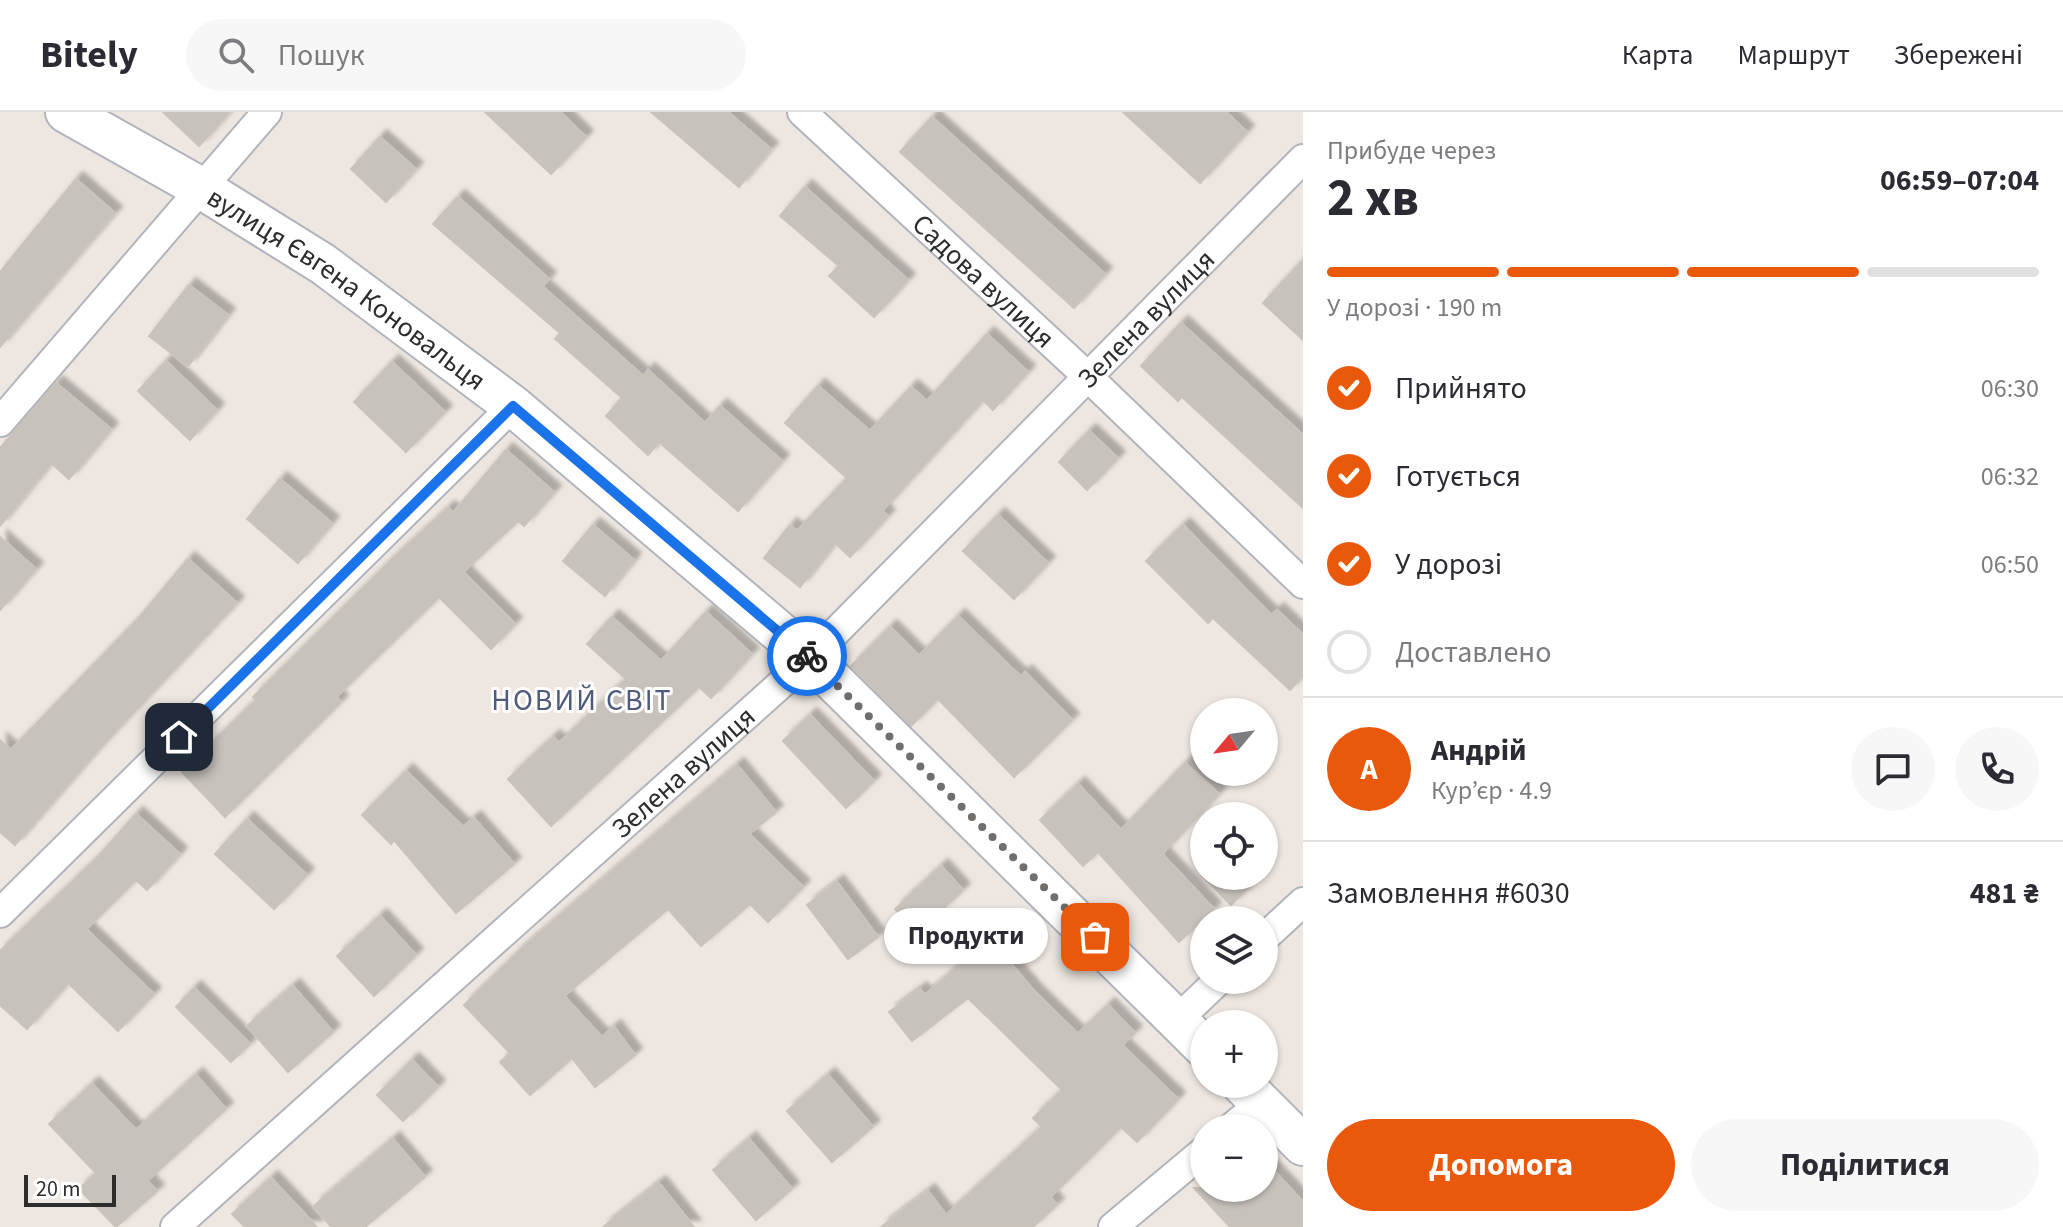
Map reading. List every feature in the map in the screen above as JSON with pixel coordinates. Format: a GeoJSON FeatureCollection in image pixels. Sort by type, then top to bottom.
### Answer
{"type":"FeatureCollection","features":[{"type":"Feature","properties":{"kind":"street","name":"вулиця Євгена Коновальця"},"geometry":{"type":"LineString","coordinates":[[66,112],[201,188],[323,264],[513,406],[810,658],[1190,1033]]}},
{"type":"Feature","properties":{"kind":"street"},"geometry":{"type":"LineString","coordinates":[[0,422],[267,112]]}},
{"type":"Feature","properties":{"kind":"street","name":"Садова вулиця"},"geometry":{"type":"LineString","coordinates":[[802,112],[1086,375],[1303,584]]}},
{"type":"Feature","properties":{"kind":"street","name":"Зелена вулиця"},"geometry":{"type":"LineString","coordinates":[[175,1227],[810,658],[1086,375],[1303,159]]}},
{"type":"Feature","properties":{"kind":"street"},"geometry":{"type":"LineString","coordinates":[[0,913],[513,406]]}},
{"type":"Feature","properties":{"kind":"street"},"geometry":{"type":"LineString","coordinates":[[1278,925],[1303,902]]}},
{"type":"Feature","properties":{"kind":"street"},"geometry":{"type":"LineString","coordinates":[[1256,1098],[1303,1145]]}},
{"type":"Feature","properties":{"kind":"street"},"geometry":{"type":"LineString","coordinates":[[1113,1227],[1190,1163]]}},
{"type":"Feature","properties":{"kind":"building"},"geometry":{"type":"Polygon","coordinates":[[[163,112],[230,112],[199,146],[163,112]]]}},
{"type":"Feature","properties":{"kind":"building"},"geometry":{"type":"Polygon","coordinates":[[[485,112],[560,112],[586,137],[551,174],[485,112]]]}},
{"type":"Feature","properties":{"kind":"building"},"geometry":{"type":"Polygon","coordinates":[[[651,112],[728,112],[771,149],[739,187],[651,112]]]}},
{"type":"Feature","properties":{"kind":"building"},"geometry":{"type":"Polygon","coordinates":[[[1123,112],[1226,112],[1247,132],[1200,183],[1123,112]]]}},
{"type":"Feature","properties":{"kind":"building"},"geometry":{"type":"Polygon","coordinates":[[[932,117],[1105,274],[1074,308],[900,152],[932,117]]]}},
{"type":"Feature","properties":{"kind":"building"},"geometry":{"type":"Polygon","coordinates":[[[380,137],[416,169],[386,202],[351,169],[380,137]]]}},
{"type":"Feature","properties":{"kind":"building"},"geometry":{"type":"Polygon","coordinates":[[[76,179],[115,213],[0,347],[0,272],[76,179]]]}},
{"type":"Feature","properties":{"kind":"building"},"geometry":{"type":"Polygon","coordinates":[[[805,187],[908,280],[874,317],[829,276],[839,266],[780,216],[805,187]]]}},
{"type":"Feature","properties":{"kind":"building"},"geometry":{"type":"Polygon","coordinates":[[[458,197],[549,279],[542,286],[643,376],[648,370],[705,423],[720,406],[782,461],[738,511],[659,442],[648,455],[606,416],[622,398],[555,339],[560,333],[433,224],[458,197]]]}},
{"type":"Feature","properties":{"kind":"building"},"geometry":{"type":"Polygon","coordinates":[[[1303,260],[1303,340],[1263,303],[1303,260]]]}},
{"type":"Feature","properties":{"kind":"building"},"geometry":{"type":"Polygon","coordinates":[[[189,285],[228,315],[188,366],[149,336],[189,285]]]}},
{"type":"Feature","properties":{"kind":"building"},"geometry":{"type":"Polygon","coordinates":[[[1181,323],[1303,435],[1303,508],[1182,397],[1178,401],[1141,366],[1181,323]]]}},
{"type":"Feature","properties":{"kind":"building"},"geometry":{"type":"Polygon","coordinates":[[[987,334],[1028,372],[993,410],[983,400],[882,511],[888,516],[850,557],[835,543],[800,587],[764,558],[790,525],[797,531],[847,478],[785,423],[818,386],[870,431],[911,387],[927,401],[987,334]]]}},
{"type":"Feature","properties":{"kind":"building"},"geometry":{"type":"Polygon","coordinates":[[[166,361],[217,410],[190,440],[138,391],[166,361]]]}},
{"type":"Feature","properties":{"kind":"building"},"geometry":{"type":"Polygon","coordinates":[[[392,362],[445,412],[406,452],[354,402],[392,362]]]}},
{"type":"Feature","properties":{"kind":"building"},"geometry":{"type":"Polygon","coordinates":[[[56,383],[111,429],[69,479],[51,463],[0,526],[0,448],[56,383]]]}},
{"type":"Feature","properties":{"kind":"building"},"geometry":{"type":"Polygon","coordinates":[[[1089,431],[1118,458],[1087,490],[1059,462],[1089,431]]]}},
{"type":"Feature","properties":{"kind":"building"},"geometry":{"type":"Polygon","coordinates":[[[506,450],[554,492],[524,526],[518,521],[463,572],[515,624],[491,649],[439,597],[336,697],[341,702],[225,817],[182,772],[389,562],[448,508],[453,513],[506,450]]]}},
{"type":"Feature","properties":{"kind":"building"},"geometry":{"type":"Polygon","coordinates":[[[280,479],[332,523],[298,563],[247,519],[280,479]]]}},
{"type":"Feature","properties":{"kind":"building"},"geometry":{"type":"Polygon","coordinates":[[[998,515],[1048,563],[1014,599],[963,551],[998,515]]]}},
{"type":"Feature","properties":{"kind":"building"},"geometry":{"type":"Polygon","coordinates":[[[593,525],[634,560],[605,596],[563,561],[593,525]]]}},
{"type":"Feature","properties":{"kind":"building"},"geometry":{"type":"Polygon","coordinates":[[[1183,525],[1271,615],[1277,610],[1303,635],[1303,676],[1290,690],[1213,618],[1208,623],[1146,561],[1183,525]]]}},
{"type":"Feature","properties":{"kind":"building"},"geometry":{"type":"Polygon","coordinates":[[[0,537],[36,569],[0,610],[0,537]]]}},
{"type":"Feature","properties":{"kind":"building"},"geometry":{"type":"Polygon","coordinates":[[[188,559],[237,603],[97,751],[15,845],[0,832],[0,740],[11,750],[137,620],[188,559]]]}},
{"type":"Feature","properties":{"kind":"building"},"geometry":{"type":"Polygon","coordinates":[[[706,612],[752,654],[711,698],[699,687],[551,826],[508,779],[553,737],[559,743],[626,679],[587,644],[612,617],[661,661],[706,612]]]}},
{"type":"Feature","properties":{"kind":"building"},"geometry":{"type":"Polygon","coordinates":[[[958,616],[1021,677],[1025,672],[1072,720],[1014,777],[938,699],[911,726],[851,666],[890,627],[919,656],[958,616]]]}},
{"type":"Feature","properties":{"kind":"building"},"geometry":{"type":"Polygon","coordinates":[[[810,715],[874,781],[846,808],[783,741],[810,715]]]}},
{"type":"Feature","properties":{"kind":"building"},"geometry":{"type":"Polygon","coordinates":[[[1185,763],[1190,768],[1190,786],[1210,786],[1219,794],[1211,802],[1190,802],[1190,825],[1162,854],[1190,884],[1190,890],[1196,890],[1211,906],[1190,906],[1190,932],[1179,942],[1098,852],[1083,866],[1040,820],[1078,784],[1121,830],[1185,763]]]}},
{"type":"Feature","properties":{"kind":"building"},"geometry":{"type":"Polygon","coordinates":[[[737,765],[776,812],[749,834],[803,887],[768,922],[750,904],[701,946],[668,909],[564,996],[602,1037],[614,1027],[635,1055],[595,1087],[572,1058],[530,1095],[500,1062],[510,1053],[464,1005],[522,948],[737,765]]]}},
{"type":"Feature","properties":{"kind":"building"},"geometry":{"type":"Polygon","coordinates":[[[406,771],[463,827],[474,818],[514,864],[456,913],[394,840],[391,844],[362,815],[406,771]]]}},
{"type":"Feature","properties":{"kind":"building"},"geometry":{"type":"Polygon","coordinates":[[[136,814],[180,854],[147,890],[136,880],[86,929],[154,994],[118,1031],[68,983],[27,1029],[0,1005],[0,951],[96,859],[136,814]]]}},
{"type":"Feature","properties":{"kind":"building"},"geometry":{"type":"Polygon","coordinates":[[[247,819],[307,875],[274,909],[215,854],[247,819]]]}},
{"type":"Feature","properties":{"kind":"building"},"geometry":{"type":"Polygon","coordinates":[[[941,866],[963,890],[917,933],[895,909],[941,866]]]}},
{"type":"Feature","properties":{"kind":"building"},"geometry":{"type":"Polygon","coordinates":[[[837,882],[878,937],[848,959],[807,905],[837,882]]]}},
{"type":"Feature","properties":{"kind":"building"},"geometry":{"type":"Polygon","coordinates":[[[1216,890],[1245,890],[1231,905],[1216,890]]]}},
{"type":"Feature","properties":{"kind":"building"},"geometry":{"type":"Polygon","coordinates":[[[380,916],[416,955],[374,996],[337,956],[380,916]]]}},
{"type":"Feature","properties":{"kind":"building"},"geometry":{"type":"Polygon","coordinates":[[[990,939],[1034,991],[1078,1034],[1108,1005],[1135,1033],[1122,1045],[1178,1099],[1137,1142],[1121,1127],[1050,1197],[1057,1205],[1033,1227],[881,1227],[928,1191],[946,1215],[1042,1127],[1033,1118],[1062,1090],[968,998],[912,1041],[889,1012],[920,989],[925,995],[990,939]]]}},
{"type":"Feature","properties":{"kind":"building"},"geometry":{"type":"Polygon","coordinates":[[[293,986],[333,1032],[288,1072],[247,1026],[293,986]]]}},
{"type":"Feature","properties":{"kind":"building"},"geometry":{"type":"Polygon","coordinates":[[[194,988],[250,1044],[231,1062],[176,1007],[194,988]]]}},
{"type":"Feature","properties":{"kind":"building"},"geometry":{"type":"Polygon","coordinates":[[[412,1060],[438,1087],[403,1121],[377,1095],[412,1060]]]}},
{"type":"Feature","properties":{"kind":"building"},"geometry":{"type":"Polygon","coordinates":[[[196,1075],[226,1109],[147,1181],[157,1191],[116,1227],[79,1189],[96,1173],[49,1124],[92,1084],[136,1130],[196,1075]]]}},
{"type":"Feature","properties":{"kind":"building"},"geometry":{"type":"Polygon","coordinates":[[[828,1075],[873,1127],[832,1162],[787,1111],[828,1075]]]}},
{"type":"Feature","properties":{"kind":"building"},"geometry":{"type":"Polygon","coordinates":[[[393,1139],[425,1177],[365,1227],[331,1227],[314,1206],[393,1139]]]}},
{"type":"Feature","properties":{"kind":"building"},"geometry":{"type":"Polygon","coordinates":[[[749,1139],[792,1189],[756,1220],[713,1170],[749,1139]]]}},
{"type":"Feature","properties":{"kind":"building"},"geometry":{"type":"Polygon","coordinates":[[[1278,1175],[1303,1202],[1303,1227],[1230,1227],[1207,1202],[1278,1202],[1278,1175]]]}},
{"type":"Feature","properties":{"kind":"building"},"geometry":{"type":"Polygon","coordinates":[[[271,1178],[317,1227],[245,1227],[232,1214],[271,1178]]]}},
{"type":"Feature","properties":{"kind":"building"},"geometry":{"type":"Polygon","coordinates":[[[659,1183],[694,1227],[603,1227],[659,1183]]]}},
{"type":"Feature","properties":{"kind":"way so far"},"geometry":{"type":"LineString","coordinates":[[807,656],[1095,937]]}},
{"type":"Feature","properties":{"kind":"place","name":"Продукти"},"geometry":{"type":"Point","coordinates":[1095,937]}},
{"type":"Feature","properties":{"kind":"district","name":"НОВИЙ СВІТ"},"geometry":{"type":"Point","coordinates":[582,700]}},
{"type":"Feature","properties":{"kind":"route"},"geometry":{"type":"LineString","coordinates":[[179,737],[513,406],[807,656]]}}]}
